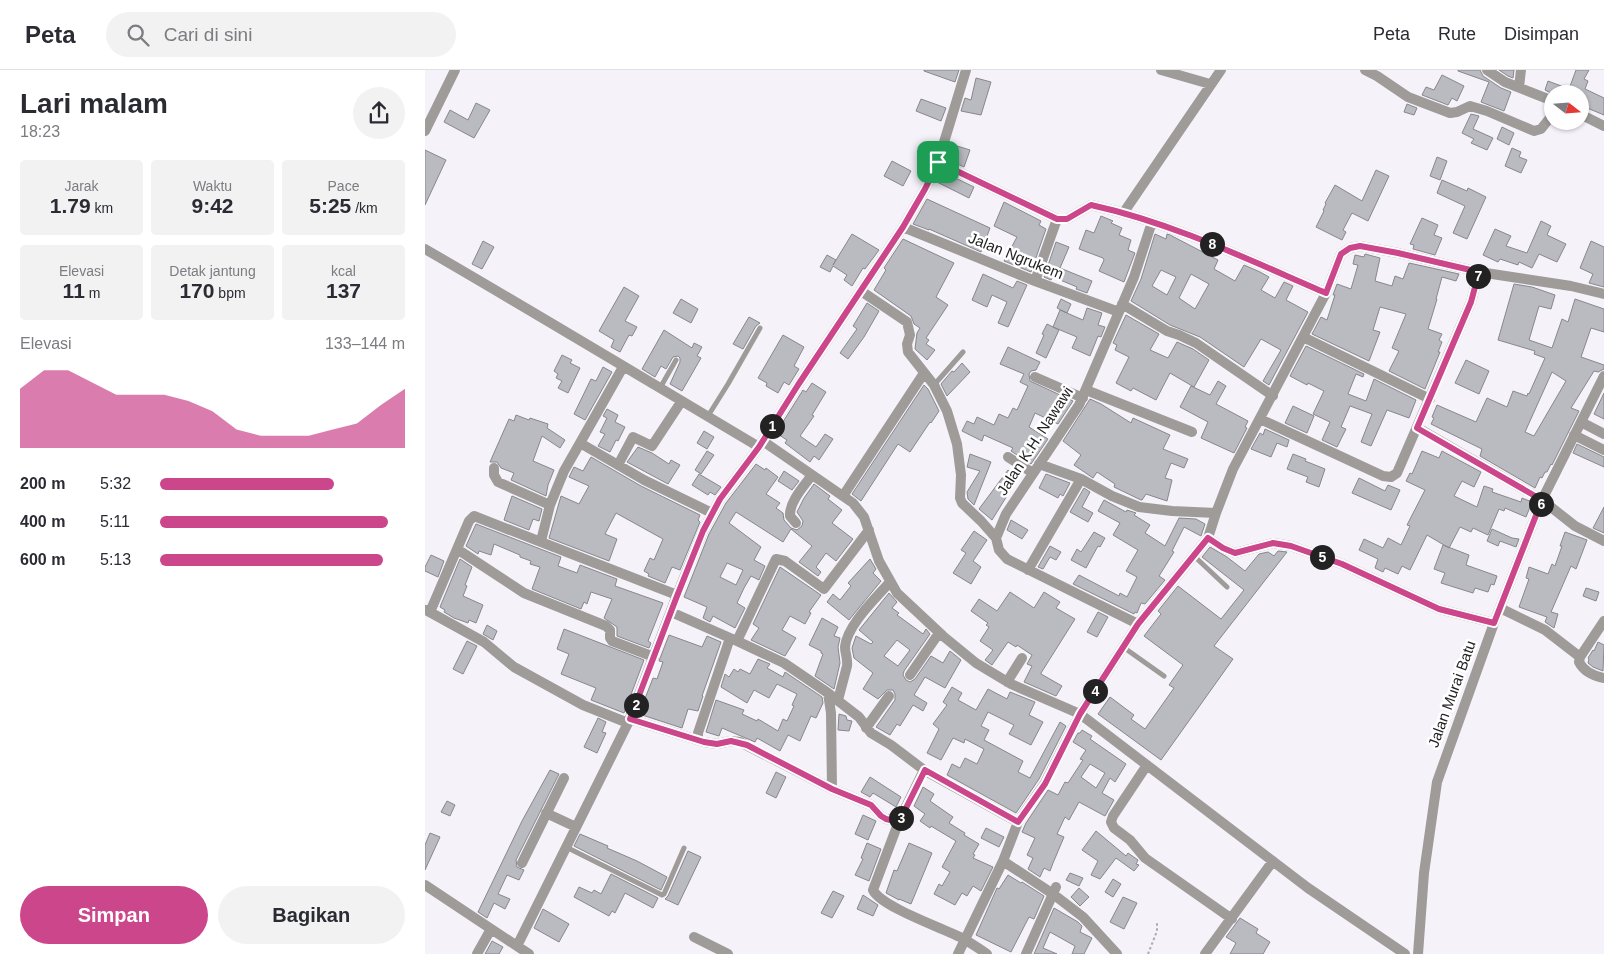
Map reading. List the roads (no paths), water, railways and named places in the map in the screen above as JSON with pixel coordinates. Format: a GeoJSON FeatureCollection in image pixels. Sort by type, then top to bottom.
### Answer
{"type":"FeatureCollection","features":[{"type":"Feature","properties":{"kind":"street"},"geometry":{"type":"LineString","coordinates":[[425,131],[455,70]]}},
{"type":"Feature","properties":{"kind":"street"},"geometry":{"type":"LineString","coordinates":[[517,946],[629,721],[677,596],[712,513],[720,499],[761,444],[903,227],[925,189],[938,162],[966,70]]}},
{"type":"Feature","properties":{"kind":"street"},"geometry":{"type":"LineString","coordinates":[[1161,70],[1210,84]]}},
{"type":"Feature","properties":{"kind":"street"},"geometry":{"type":"LineString","coordinates":[[1124,212],[1221,70]]}},
{"type":"Feature","properties":{"kind":"street"},"geometry":{"type":"LineString","coordinates":[[1365,70],[1408,97],[1450,113],[1469,106],[1487,111],[1534,131],[1541,129],[1544,125]]}},
{"type":"Feature","properties":{"kind":"street"},"geometry":{"type":"LineString","coordinates":[[1487,70],[1505,82],[1544,97]]}},
{"type":"Feature","properties":{"kind":"street"},"geometry":{"type":"LineString","coordinates":[[1519,87],[1521,70]]}},
{"type":"Feature","properties":{"kind":"street"},"geometry":{"type":"LineString","coordinates":[[1589,118],[1604,126]]}},
{"type":"Feature","properties":{"kind":"street"},"geometry":{"type":"LineString","coordinates":[[938,162],[1057,219],[1067,219],[1091,205],[1124,212],[1199,238],[1326,293]]}},
{"type":"Feature","properties":{"kind":"street"},"geometry":{"type":"LineString","coordinates":[[1035,281],[1057,219]]}},
{"type":"Feature","properties":{"kind":"street","name":"Jalan K.H. Nawawi"},"geometry":{"type":"LineString","coordinates":[[996,538],[1006,514],[1079,405],[1134,277],[1152,222]]}},
{"type":"Feature","properties":{"kind":"street","name":"Jalan Ngrukem"},"geometry":{"type":"LineString","coordinates":[[903,227],[1035,281],[1121,308]]}},
{"type":"Feature","properties":{"kind":"street"},"geometry":{"type":"LineString","coordinates":[[958,954],[1003,861],[1018,822],[1045,784],[1080,714],[1138,624],[1208,538],[1233,468],[1273,396],[1326,293],[1341,254],[1350,248],[1360,246],[1479,272],[1571,286],[1604,294]]}},
{"type":"Feature","properties":{"kind":"street"},"geometry":{"type":"LineString","coordinates":[[425,249],[569,333],[681,402],[761,444],[853,503],[864,517],[879,561],[890,582],[901,598],[939,633],[976,662],[1007,682],[1080,714],[1308,888],[1405,954]]}},
{"type":"Feature","properties":{"kind":"street"},"geometry":{"type":"LineString","coordinates":[[1260,419],[1383,476],[1391,477],[1397,473],[1471,302],[1479,272]]}},
{"type":"Feature","properties":{"kind":"street"},"geometry":{"type":"LineString","coordinates":[[861,290],[907,322],[910,335],[907,352],[934,384],[947,411],[957,444],[961,475],[959,498],[996,538],[999,550],[1007,559],[1138,624]]}},
{"type":"Feature","properties":{"kind":"street"},"geometry":{"type":"LineString","coordinates":[[1121,308],[1167,332],[1196,343],[1273,396]]}},
{"type":"Feature","properties":{"kind":"street"},"geometry":{"type":"LineString","coordinates":[[1303,337],[1430,399]]}},
{"type":"Feature","properties":{"kind":"street"},"geometry":{"type":"LineString","coordinates":[[541,541],[550,505],[564,471],[623,367]]}},
{"type":"Feature","properties":{"kind":"street"},"geometry":{"type":"LineString","coordinates":[[843,496],[924,373]]}},
{"type":"Feature","properties":{"kind":"street","name":"Jalan Murai Batu"},"geometry":{"type":"LineString","coordinates":[[1418,954],[1424,873],[1437,782],[1494,623],[1542,500],[1604,376]]}},
{"type":"Feature","properties":{"kind":"street"},"geometry":{"type":"LineString","coordinates":[[1035,377],[1192,432]]}},
{"type":"Feature","properties":{"kind":"street"},"geometry":{"type":"LineString","coordinates":[[617,465],[633,437],[652,446],[681,402]]}},
{"type":"Feature","properties":{"kind":"street"},"geometry":{"type":"LineString","coordinates":[[1581,422],[1604,434]]}},
{"type":"Feature","properties":{"kind":"street"},"geometry":{"type":"LineString","coordinates":[[1417,428],[1542,500],[1575,526],[1604,541]]}},
{"type":"Feature","properties":{"kind":"street"},"geometry":{"type":"LineString","coordinates":[[1574,435],[1604,450]]}},
{"type":"Feature","properties":{"kind":"street"},"geometry":{"type":"LineString","coordinates":[[580,443],[644,480],[712,513]]}},
{"type":"Feature","properties":{"kind":"street"},"geometry":{"type":"LineString","coordinates":[[1008,457],[1036,469],[1081,479],[1112,496],[1139,507],[1172,512],[1190,511],[1216,514]]}},
{"type":"Feature","properties":{"kind":"street"},"geometry":{"type":"LineString","coordinates":[[494,468],[494,475],[498,482],[550,505]]}},
{"type":"Feature","properties":{"kind":"street"},"geometry":{"type":"LineString","coordinates":[[796,523],[790,516],[791,506],[812,475]]}},
{"type":"Feature","properties":{"kind":"street"},"geometry":{"type":"LineString","coordinates":[[1029,570],[1081,479]]}},
{"type":"Feature","properties":{"kind":"street"},"geometry":{"type":"LineString","coordinates":[[677,596],[474,516],[469,521],[428,611],[484,642],[513,666],[583,705],[629,721],[698,740],[717,744],[731,741],[740,742],[832,789],[871,805],[886,819],[899,822]]}},
{"type":"Feature","properties":{"kind":"street"},"geometry":{"type":"LineString","coordinates":[[698,740],[698,733],[734,640],[776,560],[785,561],[821,588],[826,589],[869,530]]}},
{"type":"Feature","properties":{"kind":"street"},"geometry":{"type":"LineString","coordinates":[[1208,538],[1235,553],[1273,543],[1291,546],[1342,564],[1439,609],[1494,623]]}},
{"type":"Feature","properties":{"kind":"street"},"geometry":{"type":"LineString","coordinates":[[457,549],[524,593],[606,626],[610,630],[612,641],[655,657]]}},
{"type":"Feature","properties":{"kind":"street"},"geometry":{"type":"LineString","coordinates":[[838,700],[848,661],[845,646],[848,638],[854,625],[890,582]]}},
{"type":"Feature","properties":{"kind":"street"},"geometry":{"type":"LineString","coordinates":[[1500,608],[1545,630],[1580,658]]}},
{"type":"Feature","properties":{"kind":"street"},"geometry":{"type":"LineString","coordinates":[[671,612],[784,664],[838,700],[859,717],[871,733],[925,770],[1018,822]]}},
{"type":"Feature","properties":{"kind":"street"},"geometry":{"type":"LineString","coordinates":[[1604,621],[1580,658],[1580,664],[1586,671],[1604,678]]}},
{"type":"Feature","properties":{"kind":"street"},"geometry":{"type":"LineString","coordinates":[[910,675],[939,633]]}},
{"type":"Feature","properties":{"kind":"street"},"geometry":{"type":"LineString","coordinates":[[1007,682],[1022,658]]}},
{"type":"Feature","properties":{"kind":"street"},"geometry":{"type":"LineString","coordinates":[[828,693],[831,713],[832,789]]}},
{"type":"Feature","properties":{"kind":"street"},"geometry":{"type":"LineString","coordinates":[[866,728],[889,696]]}},
{"type":"Feature","properties":{"kind":"street"},"geometry":{"type":"LineString","coordinates":[[1147,766],[1113,816],[1111,822],[1114,828],[1130,840],[1145,858],[1232,919]]}},
{"type":"Feature","properties":{"kind":"street"},"geometry":{"type":"LineString","coordinates":[[925,770],[899,822],[873,890],[874,893],[899,910],[965,940],[987,954]]}},
{"type":"Feature","properties":{"kind":"street"},"geometry":{"type":"LineString","coordinates":[[522,862],[564,778]]}},
{"type":"Feature","properties":{"kind":"street"},"geometry":{"type":"LineString","coordinates":[[546,813],[576,827]]}},
{"type":"Feature","properties":{"kind":"street"},"geometry":{"type":"LineString","coordinates":[[1003,861],[1055,891],[1083,917],[1117,954]]}},
{"type":"Feature","properties":{"kind":"street"},"geometry":{"type":"LineString","coordinates":[[1205,954],[1273,861]]}},
{"type":"Feature","properties":{"kind":"street"},"geometry":{"type":"LineString","coordinates":[[425,885],[529,954]]}},
{"type":"Feature","properties":{"kind":"street"},"geometry":{"type":"LineString","coordinates":[[1026,954],[1055,891]]}},
{"type":"Feature","properties":{"kind":"street"},"geometry":{"type":"LineString","coordinates":[[477,954],[491,929]]}},
{"type":"Feature","properties":{"kind":"street"},"geometry":{"type":"LineString","coordinates":[[694,937],[728,954]]}},
{"type":"Feature","properties":{"kind":"lane"},"geometry":{"type":"LineString","coordinates":[[707,417],[760,328]]}},
{"type":"Feature","properties":{"kind":"lane"},"geometry":{"type":"LineString","coordinates":[[934,384],[963,352]]}},
{"type":"Feature","properties":{"kind":"lane"},"geometry":{"type":"LineString","coordinates":[[659,389],[675,360]]}},
{"type":"Feature","properties":{"kind":"lane"},"geometry":{"type":"LineString","coordinates":[[1194,556],[1227,587]]}},
{"type":"Feature","properties":{"kind":"lane"},"geometry":{"type":"LineString","coordinates":[[1123,647],[1164,676]]}},
{"type":"Feature","properties":{"kind":"lane"},"geometry":{"type":"LineString","coordinates":[[565,847],[662,895],[684,848]]}}]}
